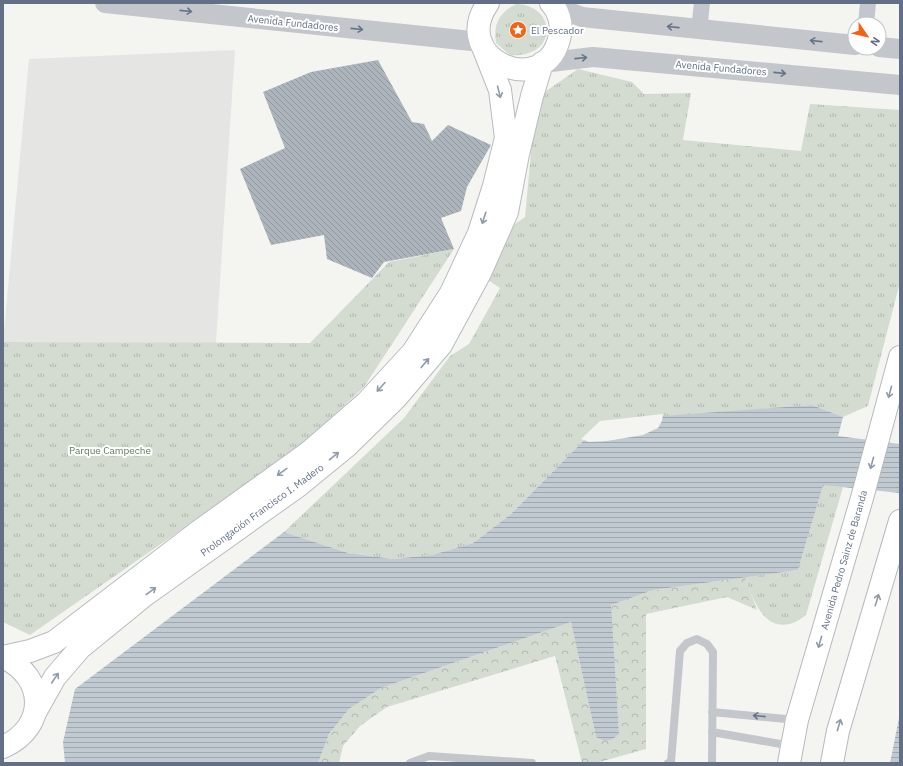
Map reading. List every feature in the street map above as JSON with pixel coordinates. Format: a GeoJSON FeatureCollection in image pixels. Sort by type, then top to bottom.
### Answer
{"type":"FeatureCollection","features":[{"type":"Feature","properties":{"kind":"main road"},"geometry":{"type":"LineString","coordinates":[[485,3],[479,29],[481,42],[487,53],[495,62],[506,68],[519,70],[531,69],[542,64],[552,55],[558,43],[560,24],[553,4]]}},
{"type":"Feature","properties":{"kind":"main road","name":"Prolongación Francisco I. Madero"},"geometry":{"type":"LineString","coordinates":[[3,657],[30,651],[54,642],[198,532],[308,453],[367,402],[413,352],[450,293],[479,233],[494,186],[506,138],[500,90],[481,42]]}},
{"type":"Feature","properties":{"kind":"main road","name":"Prolongación Francisco I. Madero"},"geometry":{"type":"LineString","coordinates":[[4,752],[25,733],[55,676],[80,648],[145,595],[298,486],[347,446],[396,398],[441,345],[480,273],[507,212],[518,154],[532,96],[542,64]]}},
{"type":"Feature","properties":{"kind":"main road","name":"Avenida Pedro Sainz de Baranda"},"geometry":{"type":"LineString","coordinates":[[790,755],[797,720],[862,498],[900,357]]}},
{"type":"Feature","properties":{"kind":"main road"},"geometry":{"type":"LineString","coordinates":[[832,763],[838,731],[900,521]]}},
{"type":"Feature","properties":{"kind":"main road"},"geometry":{"type":"LineString","coordinates":[[3,657],[24,670],[35,691],[36,711]]}},
{"type":"Feature","properties":{"kind":"street","name":"Avenida Fundadores"},"geometry":{"type":"LineString","coordinates":[[105,3],[481,42]]}},
{"type":"Feature","properties":{"kind":"street"},"geometry":{"type":"LineString","coordinates":[[699,30],[702,3]]}},
{"type":"Feature","properties":{"kind":"street"},"geometry":{"type":"LineString","coordinates":[[867,16],[868,3]]}},
{"type":"Feature","properties":{"kind":"street"},"geometry":{"type":"LineString","coordinates":[[553,4],[582,17],[847,44]]}},
{"type":"Feature","properties":{"kind":"street"},"geometry":{"type":"LineString","coordinates":[[887,48],[900,49]]}},
{"type":"Feature","properties":{"kind":"street","name":"Avenida Fundadores"},"geometry":{"type":"LineString","coordinates":[[542,64],[593,57],[900,85]]}},
{"type":"Feature","properties":{"kind":"lane"},"geometry":{"type":"LineString","coordinates":[[672,763],[680,651],[687,642],[697,639],[707,644],[712,652],[712,763]]}},
{"type":"Feature","properties":{"kind":"lane"},"geometry":{"type":"LineString","coordinates":[[712,712],[797,720]]}},
{"type":"Feature","properties":{"kind":"lane"},"geometry":{"type":"LineString","coordinates":[[712,732],[790,755]]}},
{"type":"Feature","properties":{"kind":"lane"},"geometry":{"type":"LineString","coordinates":[[410,763],[429,756],[444,760],[530,763]]}},
{"type":"Feature","properties":{"kind":"shaded area"},"geometry":{"type":"Polygon","coordinates":[[[235,50],[216,343],[3,342],[29,59],[235,50]]]}},
{"type":"Feature","properties":{"kind":"shaded area"},"geometry":{"type":"Polygon","coordinates":[[[812,405],[843,417],[838,436],[900,444],[900,493],[823,485],[798,570],[653,590],[611,605],[619,734],[613,739],[603,740],[596,737],[571,622],[381,688],[349,709],[329,734],[318,763],[65,763],[63,742],[75,689],[284,532],[348,553],[393,559],[432,555],[473,543],[511,514],[601,423],[663,416],[812,405]]]}},
{"type":"Feature","properties":{"kind":"shaded area"},"geometry":{"type":"Polygon","coordinates":[[[900,713],[900,763],[890,763],[900,713]]]}},
{"type":"Feature","properties":{"kind":"green space"},"geometry":{"type":"Polygon","coordinates":[[[516,4],[530,7],[540,13],[545,22],[547,31],[544,41],[537,49],[526,54],[510,55],[496,43],[495,30],[501,15],[516,4]]]}},
{"type":"Feature","properties":{"kind":"green space"},"geometry":{"type":"Polygon","coordinates":[[[578,69],[632,82],[644,94],[691,93],[683,140],[801,151],[810,104],[900,110],[900,282],[868,406],[843,417],[812,405],[601,423],[511,514],[473,543],[432,555],[393,559],[348,553],[284,532],[404,418],[450,356],[469,344],[500,288],[488,280],[512,226],[525,217],[536,98],[578,69]]]}},
{"type":"Feature","properties":{"kind":"green space","name":"Parque Campeche"},"geometry":{"type":"Polygon","coordinates":[[[454,249],[364,387],[296,450],[30,635],[3,622],[3,342],[310,343],[389,262],[454,249]]]}},
{"type":"Feature","properties":{"kind":"green space"},"geometry":{"type":"Polygon","coordinates":[[[823,484],[843,487],[806,615],[793,623],[783,625],[774,623],[766,618],[760,611],[751,594],[745,577],[798,570],[823,484]]]}},
{"type":"Feature","properties":{"kind":"green space"},"geometry":{"type":"Polygon","coordinates":[[[745,577],[757,610],[727,597],[646,614],[646,749],[596,763],[582,763],[555,656],[387,707],[360,726],[343,746],[339,763],[318,763],[329,734],[349,709],[381,688],[571,622],[596,737],[619,734],[610,605],[653,590],[745,577]]]}},
{"type":"Feature","properties":{"kind":"pier"},"geometry":{"type":"Polygon","coordinates":[[[663,414],[662,421],[658,428],[643,435],[607,441],[589,442],[581,439],[600,421],[663,414]]]}},
{"type":"Feature","properties":{"kind":"building"},"geometry":{"type":"Polygon","coordinates":[[[378,60],[412,122],[424,124],[432,141],[448,125],[491,145],[467,187],[461,211],[441,218],[454,249],[384,262],[372,278],[327,259],[324,235],[271,245],[240,169],[285,148],[263,92],[311,72],[378,60]]]}},
{"type":"Feature","properties":{"kind":"place","name":"El Pescador"},"geometry":{"type":"Point","coordinates":[518,30]}}]}
